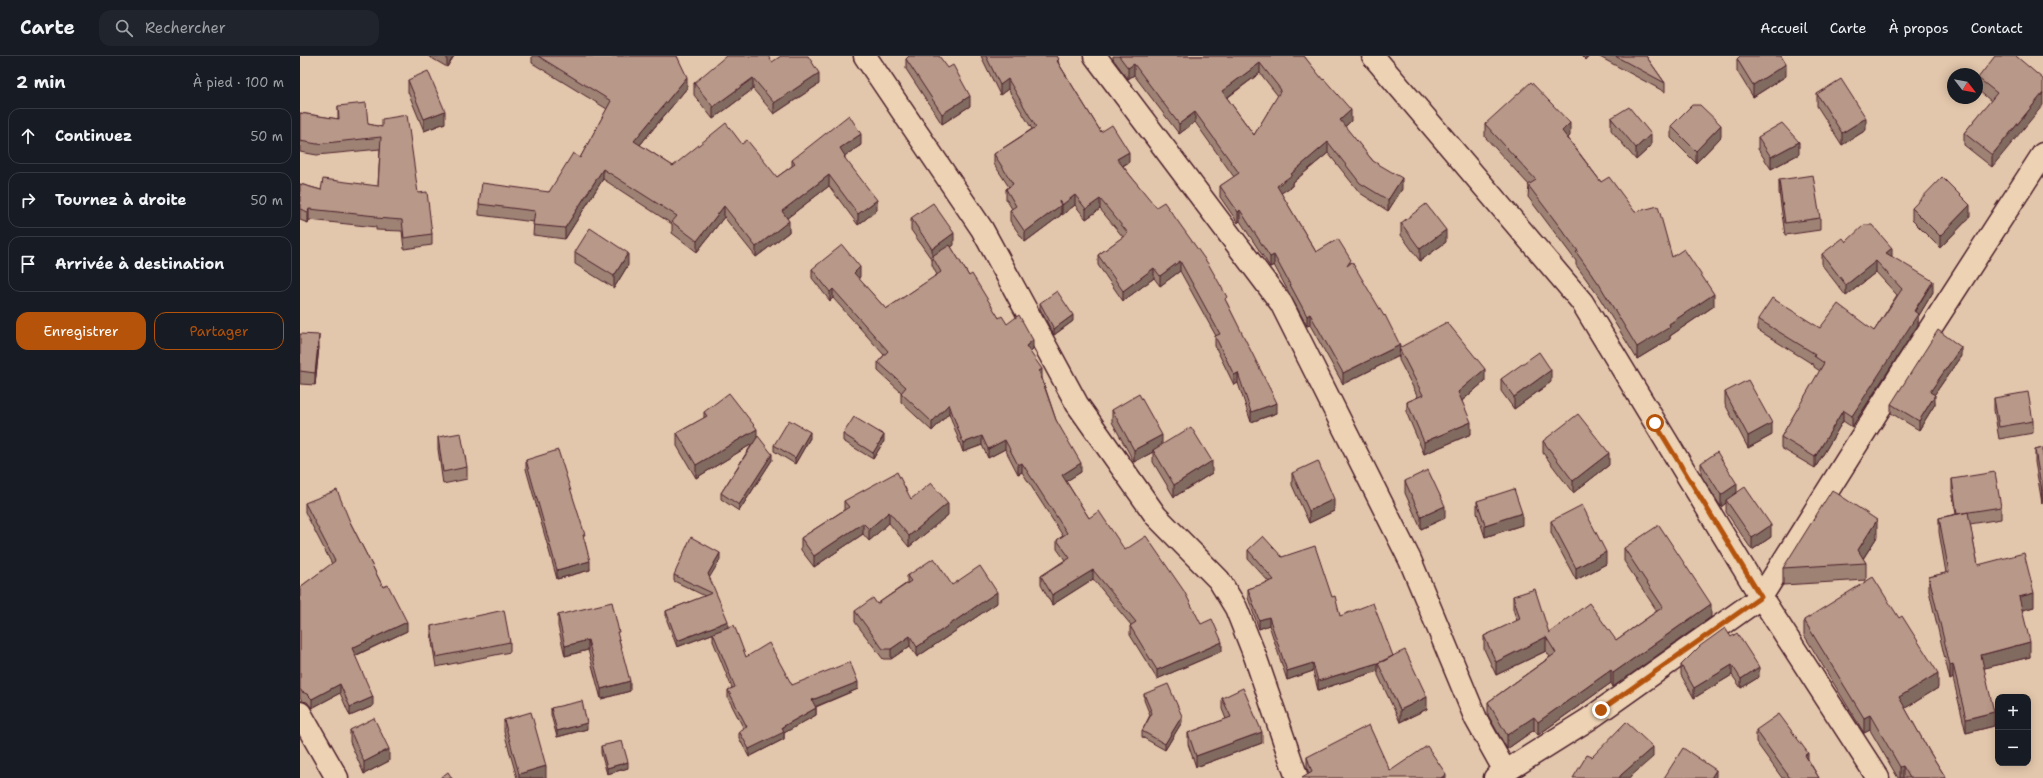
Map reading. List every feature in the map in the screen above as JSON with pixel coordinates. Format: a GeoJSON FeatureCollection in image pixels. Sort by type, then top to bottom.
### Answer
{"type":"FeatureCollection","features":[{"type":"Feature","properties":{"kind":"street"},"geometry":{"type":"LineString","coordinates":[[865,56],[982,229],[1077,404],[1156,516],[1219,580],[1236,608],[1297,778]]}},
{"type":"Feature","properties":{"kind":"street"},"geometry":{"type":"LineString","coordinates":[[1095,56],[1281,303],[1410,560],[1476,719],[1508,776],[1761,597],[1906,366],[2043,154]]}},
{"type":"Feature","properties":{"kind":"street"},"geometry":{"type":"LineString","coordinates":[[1373,56],[1582,302],[1761,597],[1878,778]]}},
{"type":"Feature","properties":{"kind":"street"},"geometry":{"type":"LineString","coordinates":[[300,713],[337,778]]}},
{"type":"Feature","properties":{"kind":"building"},"geometry":{"type":"Polygon","coordinates":[[[538,56],[677,56],[687,77],[634,141],[673,166],[726,123],[742,144],[747,140],[777,177],[795,164],[792,160],[849,115],[861,134],[840,148],[845,156],[844,157],[877,200],[858,214],[829,175],[782,211],[789,221],[756,247],[724,206],[697,241],[672,222],[677,216],[603,169],[565,228],[533,225],[535,211],[479,204],[482,183],[549,192],[573,153],[580,158],[611,101],[538,56]]]}},
{"type":"Feature","properties":{"kind":"building"},"geometry":{"type":"Polygon","coordinates":[[[726,56],[768,56],[772,62],[781,56],[808,56],[819,73],[774,103],[753,78],[713,107],[694,83],[726,56]]]}},
{"type":"Feature","properties":{"kind":"building"},"geometry":{"type":"Polygon","coordinates":[[[909,56],[939,56],[948,68],[953,65],[970,96],[942,114],[906,59],[909,56]]]}},
{"type":"Feature","properties":{"kind":"building"},"geometry":{"type":"Polygon","coordinates":[[[986,56],[1057,56],[1059,59],[1057,61],[1101,132],[1112,125],[1129,152],[1117,159],[1156,207],[1164,202],[1209,265],[1227,297],[1225,299],[1277,403],[1251,412],[1238,373],[1234,375],[1215,336],[1220,334],[1180,261],[1160,276],[1154,268],[1123,291],[1098,255],[1128,233],[1100,199],[1086,209],[1075,195],[1062,205],[1059,201],[1061,205],[1025,232],[1010,210],[1016,206],[1006,189],[1013,184],[994,154],[1036,127],[1008,79],[1000,85],[986,56]]]}},
{"type":"Feature","properties":{"kind":"building"},"geometry":{"type":"Polygon","coordinates":[[[1119,56],[1304,56],[1323,80],[1324,79],[1351,110],[1340,120],[1373,161],[1402,178],[1388,200],[1360,183],[1328,142],[1291,174],[1292,175],[1277,186],[1316,252],[1338,239],[1351,260],[1347,266],[1352,262],[1384,316],[1385,315],[1400,345],[1343,373],[1310,314],[1307,316],[1274,255],[1270,257],[1240,210],[1238,212],[1220,186],[1239,173],[1195,112],[1179,124],[1134,64],[1128,68],[1119,56]],[[1260,63],[1222,91],[1254,135],[1281,90],[1260,63]]]}},
{"type":"Feature","properties":{"kind":"building"},"geometry":{"type":"Polygon","coordinates":[[[1615,56],[1646,56],[1665,83],[1615,56]]]}},
{"type":"Feature","properties":{"kind":"building"},"geometry":{"type":"Polygon","coordinates":[[[1740,56],[1781,56],[1786,64],[1753,85],[1737,59],[1740,56]]]}},
{"type":"Feature","properties":{"kind":"building"},"geometry":{"type":"Polygon","coordinates":[[[1995,56],[2016,56],[2043,79],[2043,93],[1992,155],[1964,133],[1997,93],[1983,82],[1983,72],[1995,56]]]}},
{"type":"Feature","properties":{"kind":"building"},"geometry":{"type":"Polygon","coordinates":[[[428,71],[445,111],[424,119],[408,80],[428,71]]]}},
{"type":"Feature","properties":{"kind":"building"},"geometry":{"type":"Polygon","coordinates":[[[1841,79],[1866,118],[1842,133],[1817,94],[1841,79]]]}},
{"type":"Feature","properties":{"kind":"building"},"geometry":{"type":"Polygon","coordinates":[[[1531,82],[1570,123],[1562,131],[1601,182],[1609,177],[1635,212],[1658,206],[1672,257],[1684,249],[1714,294],[1669,324],[1670,327],[1637,347],[1599,284],[1576,252],[1578,251],[1528,185],[1536,180],[1485,124],[1531,82]]]}},
{"type":"Feature","properties":{"kind":"building"},"geometry":{"type":"Polygon","coordinates":[[[366,103],[368,124],[382,127],[382,119],[407,115],[418,193],[427,192],[432,234],[404,238],[402,220],[309,209],[308,212],[300,209],[300,184],[321,190],[323,179],[378,186],[381,137],[317,144],[300,141],[300,113],[339,119],[338,106],[366,103]]]}},
{"type":"Feature","properties":{"kind":"building"},"geometry":{"type":"Polygon","coordinates":[[[1692,105],[1700,105],[1721,125],[1696,151],[1671,126],[1692,105]]]}},
{"type":"Feature","properties":{"kind":"building"},"geometry":{"type":"Polygon","coordinates":[[[1629,107],[1651,134],[1636,148],[1611,118],[1629,107]]]}},
{"type":"Feature","properties":{"kind":"building"},"geometry":{"type":"Polygon","coordinates":[[[1782,123],[1799,142],[1771,157],[1758,137],[1782,123]]]}},
{"type":"Feature","properties":{"kind":"building"},"geometry":{"type":"Polygon","coordinates":[[[1813,175],[1820,218],[1785,223],[1779,180],[1813,175]]]}},
{"type":"Feature","properties":{"kind":"building"},"geometry":{"type":"Polygon","coordinates":[[[1942,177],[1970,205],[1940,236],[1912,208],[1942,177]]]}},
{"type":"Feature","properties":{"kind":"building"},"geometry":{"type":"Polygon","coordinates":[[[933,203],[954,233],[932,249],[911,218],[933,203]]]}},
{"type":"Feature","properties":{"kind":"building"},"geometry":{"type":"Polygon","coordinates":[[[1426,204],[1446,230],[1420,249],[1401,223],[1426,204]]]}},
{"type":"Feature","properties":{"kind":"building"},"geometry":{"type":"Polygon","coordinates":[[[1864,225],[1872,225],[1892,248],[1886,253],[1933,281],[1914,311],[1918,314],[1852,416],[1843,410],[1815,457],[1781,437],[1824,363],[1814,356],[1815,354],[1758,319],[1772,298],[1820,328],[1838,304],[1874,331],[1902,289],[1876,261],[1846,285],[1822,254],[1843,238],[1846,242],[1864,225]]]}},
{"type":"Feature","properties":{"kind":"building"},"geometry":{"type":"Polygon","coordinates":[[[590,228],[628,253],[614,276],[575,252],[590,228]]]}},
{"type":"Feature","properties":{"kind":"building"},"geometry":{"type":"Polygon","coordinates":[[[842,245],[860,267],[854,273],[886,309],[941,272],[932,256],[950,245],[969,276],[972,274],[999,318],[1002,316],[1007,324],[1019,315],[1033,340],[1026,346],[1042,369],[1039,371],[1056,420],[1081,463],[1062,475],[1089,518],[1099,511],[1125,550],[1146,536],[1184,591],[1201,624],[1212,619],[1222,642],[1157,670],[1130,626],[1136,622],[1093,570],[1052,595],[1041,576],[1070,558],[1057,540],[1067,533],[1022,463],[1018,465],[1005,440],[988,449],[982,436],[963,443],[949,404],[932,422],[901,393],[906,387],[878,362],[888,351],[833,289],[830,292],[812,269],[842,245]]]}},
{"type":"Feature","properties":{"kind":"building"},"geometry":{"type":"Polygon","coordinates":[[[1057,291],[1073,315],[1054,329],[1040,303],[1057,291]]]}},
{"type":"Feature","properties":{"kind":"building"},"geometry":{"type":"Polygon","coordinates":[[[1447,322],[1485,369],[1458,392],[1471,422],[1424,442],[1407,402],[1423,395],[1399,348],[1447,322]]]}},
{"type":"Feature","properties":{"kind":"building"},"geometry":{"type":"Polygon","coordinates":[[[1938,330],[1961,347],[1930,392],[1935,395],[1919,421],[1891,404],[1938,330]]]}},
{"type":"Feature","properties":{"kind":"building"},"geometry":{"type":"Polygon","coordinates":[[[300,334],[319,335],[315,373],[300,371],[300,334]]]}},
{"type":"Feature","properties":{"kind":"building"},"geometry":{"type":"Polygon","coordinates":[[[1539,352],[1551,370],[1514,397],[1501,379],[1539,352]]]}},
{"type":"Feature","properties":{"kind":"building"},"geometry":{"type":"Polygon","coordinates":[[[1748,380],[1772,423],[1748,436],[1725,392],[1748,380]]]}},
{"type":"Feature","properties":{"kind":"building"},"geometry":{"type":"Polygon","coordinates":[[[2028,392],[2033,421],[1999,427],[1994,398],[2028,392]]]}},
{"type":"Feature","properties":{"kind":"building"},"geometry":{"type":"Polygon","coordinates":[[[729,393],[757,429],[696,465],[677,433],[707,416],[704,412],[729,393]]]}},
{"type":"Feature","properties":{"kind":"building"},"geometry":{"type":"Polygon","coordinates":[[[1139,394],[1162,435],[1134,450],[1112,410],[1139,394]]]}},
{"type":"Feature","properties":{"kind":"building"},"geometry":{"type":"Polygon","coordinates":[[[1578,414],[1609,453],[1573,481],[1543,441],[1578,414]]]}},
{"type":"Feature","properties":{"kind":"building"},"geometry":{"type":"Polygon","coordinates":[[[854,417],[884,435],[873,453],[843,434],[854,417]]]}},
{"type":"Feature","properties":{"kind":"building"},"geometry":{"type":"Polygon","coordinates":[[[789,420],[810,432],[795,458],[774,445],[789,420]]]}},
{"type":"Feature","properties":{"kind":"building"},"geometry":{"type":"Polygon","coordinates":[[[1191,427],[1212,461],[1174,485],[1153,450],[1191,427]]]}},
{"type":"Feature","properties":{"kind":"building"},"geometry":{"type":"Polygon","coordinates":[[[461,433],[467,467],[443,472],[438,437],[461,433]]]}},
{"type":"Feature","properties":{"kind":"building"},"geometry":{"type":"Polygon","coordinates":[[[758,436],[772,454],[739,505],[721,493],[758,436]]]}},
{"type":"Feature","properties":{"kind":"building"},"geometry":{"type":"Polygon","coordinates":[[[2043,448],[2043,490],[2042,491],[2035,450],[2043,448]]]}},
{"type":"Feature","properties":{"kind":"building"},"geometry":{"type":"Polygon","coordinates":[[[558,450],[585,535],[583,535],[590,561],[557,570],[526,460],[558,450]]]}},
{"type":"Feature","properties":{"kind":"building"},"geometry":{"type":"Polygon","coordinates":[[[1717,452],[1737,484],[1721,495],[1701,463],[1717,452]]]}},
{"type":"Feature","properties":{"kind":"building"},"geometry":{"type":"Polygon","coordinates":[[[1318,461],[1334,499],[1309,511],[1292,473],[1318,461]]]}},
{"type":"Feature","properties":{"kind":"building"},"geometry":{"type":"Polygon","coordinates":[[[1428,470],[1445,506],[1421,517],[1405,481],[1428,470]]]}},
{"type":"Feature","properties":{"kind":"building"},"geometry":{"type":"Polygon","coordinates":[[[897,472],[911,499],[931,483],[948,503],[909,536],[889,512],[869,529],[863,523],[814,556],[801,538],[849,507],[844,501],[897,472]]]}},
{"type":"Feature","properties":{"kind":"building"},"geometry":{"type":"Polygon","coordinates":[[[1995,472],[2001,507],[1957,514],[1952,479],[1995,472]]]}},
{"type":"Feature","properties":{"kind":"building"},"geometry":{"type":"Polygon","coordinates":[[[1745,487],[1771,525],[1752,538],[1726,500],[1745,487]]]}},
{"type":"Feature","properties":{"kind":"building"},"geometry":{"type":"Polygon","coordinates":[[[1514,489],[1522,513],[1485,525],[1477,501],[1514,489]]]}},
{"type":"Feature","properties":{"kind":"building"},"geometry":{"type":"Polygon","coordinates":[[[337,490],[350,522],[383,587],[388,585],[407,622],[352,648],[373,697],[350,707],[340,684],[312,699],[300,689],[300,587],[335,561],[305,503],[337,490]]]}},
{"type":"Feature","properties":{"kind":"building"},"geometry":{"type":"Polygon","coordinates":[[[1832,490],[1877,520],[1858,550],[1866,563],[1783,568],[1832,490]]]}},
{"type":"Feature","properties":{"kind":"building"},"geometry":{"type":"Polygon","coordinates":[[[1582,505],[1606,552],[1576,568],[1551,521],[1582,505]]]}},
{"type":"Feature","properties":{"kind":"building"},"geometry":{"type":"Polygon","coordinates":[[[1968,512],[1978,565],[2024,553],[2034,593],[2019,597],[2030,642],[1981,655],[1994,712],[1966,719],[1953,664],[1950,665],[1929,577],[1949,572],[1939,518],[1968,512]]]}},
{"type":"Feature","properties":{"kind":"building"},"geometry":{"type":"Polygon","coordinates":[[[1659,525],[1711,604],[1613,673],[1611,670],[1538,722],[1534,717],[1507,735],[1488,702],[1556,653],[1546,637],[1496,662],[1484,636],[1520,619],[1513,596],[1535,589],[1549,633],[1589,603],[1616,640],[1663,607],[1624,548],[1659,525]]]}},
{"type":"Feature","properties":{"kind":"building"},"geometry":{"type":"Polygon","coordinates":[[[1263,536],[1282,557],[1315,546],[1332,597],[1335,596],[1340,616],[1373,603],[1393,656],[1384,661],[1318,681],[1313,663],[1287,671],[1269,617],[1259,620],[1248,589],[1274,580],[1248,550],[1263,536]]]}},
{"type":"Feature","properties":{"kind":"building"},"geometry":{"type":"Polygon","coordinates":[[[691,537],[720,553],[708,574],[728,621],[677,641],[666,611],[712,593],[674,575],[691,537]]]}},
{"type":"Feature","properties":{"kind":"building"},"geometry":{"type":"Polygon","coordinates":[[[934,558],[952,585],[980,566],[997,592],[917,647],[910,636],[891,649],[883,649],[855,611],[873,598],[877,604],[911,581],[907,576],[934,558]]]}},
{"type":"Feature","properties":{"kind":"building"},"geometry":{"type":"Polygon","coordinates":[[[1873,577],[1899,618],[1902,616],[1938,673],[1899,697],[1946,778],[1910,778],[1903,766],[1900,767],[1870,715],[1864,718],[1804,620],[1873,577]]]}},
{"type":"Feature","properties":{"kind":"building"},"geometry":{"type":"Polygon","coordinates":[[[612,602],[619,632],[617,632],[630,681],[601,689],[588,640],[565,646],[558,615],[612,602]]]}},
{"type":"Feature","properties":{"kind":"building"},"geometry":{"type":"Polygon","coordinates":[[[504,610],[510,642],[436,657],[431,626],[504,610]]]}},
{"type":"Feature","properties":{"kind":"building"},"geometry":{"type":"Polygon","coordinates":[[[734,625],[746,657],[769,643],[792,685],[850,662],[858,682],[812,700],[816,708],[782,727],[784,732],[749,749],[739,731],[747,727],[728,690],[735,687],[713,633],[734,625]]]}},
{"type":"Feature","properties":{"kind":"building"},"geometry":{"type":"Polygon","coordinates":[[[1725,628],[1731,637],[1737,633],[1759,667],[1741,679],[1732,665],[1694,688],[1681,665],[1700,646],[1725,628]]]}},
{"type":"Feature","properties":{"kind":"building"},"geometry":{"type":"Polygon","coordinates":[[[1405,650],[1427,697],[1400,710],[1378,663],[1405,650]]]}},
{"type":"Feature","properties":{"kind":"building"},"geometry":{"type":"Polygon","coordinates":[[[1168,684],[1182,716],[1165,744],[1142,731],[1152,713],[1144,694],[1168,684]]]}},
{"type":"Feature","properties":{"kind":"building"},"geometry":{"type":"Polygon","coordinates":[[[1243,688],[1262,732],[1196,756],[1188,733],[1231,717],[1222,698],[1243,688]]]}},
{"type":"Feature","properties":{"kind":"building"},"geometry":{"type":"Polygon","coordinates":[[[582,701],[587,723],[557,731],[551,708],[582,701]]]}},
{"type":"Feature","properties":{"kind":"building"},"geometry":{"type":"Polygon","coordinates":[[[531,712],[546,766],[519,774],[504,720],[531,712]]]}},
{"type":"Feature","properties":{"kind":"building"},"geometry":{"type":"Polygon","coordinates":[[[1779,714],[1808,753],[1805,755],[1819,778],[1790,778],[1756,730],[1779,714]]]}},
{"type":"Feature","properties":{"kind":"building"},"geometry":{"type":"Polygon","coordinates":[[[374,718],[389,749],[364,762],[350,730],[374,718]]]}},
{"type":"Feature","properties":{"kind":"building"},"geometry":{"type":"Polygon","coordinates":[[[1626,722],[1653,747],[1619,778],[1573,778],[1587,755],[1592,757],[1626,722]]]}},
{"type":"Feature","properties":{"kind":"building"},"geometry":{"type":"Polygon","coordinates":[[[1369,725],[1390,771],[1427,746],[1446,774],[1441,778],[1302,778],[1312,772],[1307,757],[1369,725]]]}},
{"type":"Feature","properties":{"kind":"building"},"geometry":{"type":"Polygon","coordinates":[[[622,741],[628,762],[607,768],[601,746],[622,741]]]}},
{"type":"Feature","properties":{"kind":"building"},"geometry":{"type":"Polygon","coordinates":[[[1683,748],[1716,770],[1711,778],[1664,778],[1683,748]]]}},
{"type":"Feature","properties":{"kind":"building"},"geometry":{"type":"Polygon","coordinates":[[[448,772],[452,778],[440,778],[448,772]]]}},
{"type":"Feature","properties":{"kind":"route"},"geometry":{"type":"LineString","coordinates":[[1601,710],[1761,597],[1655,423]]}}]}
